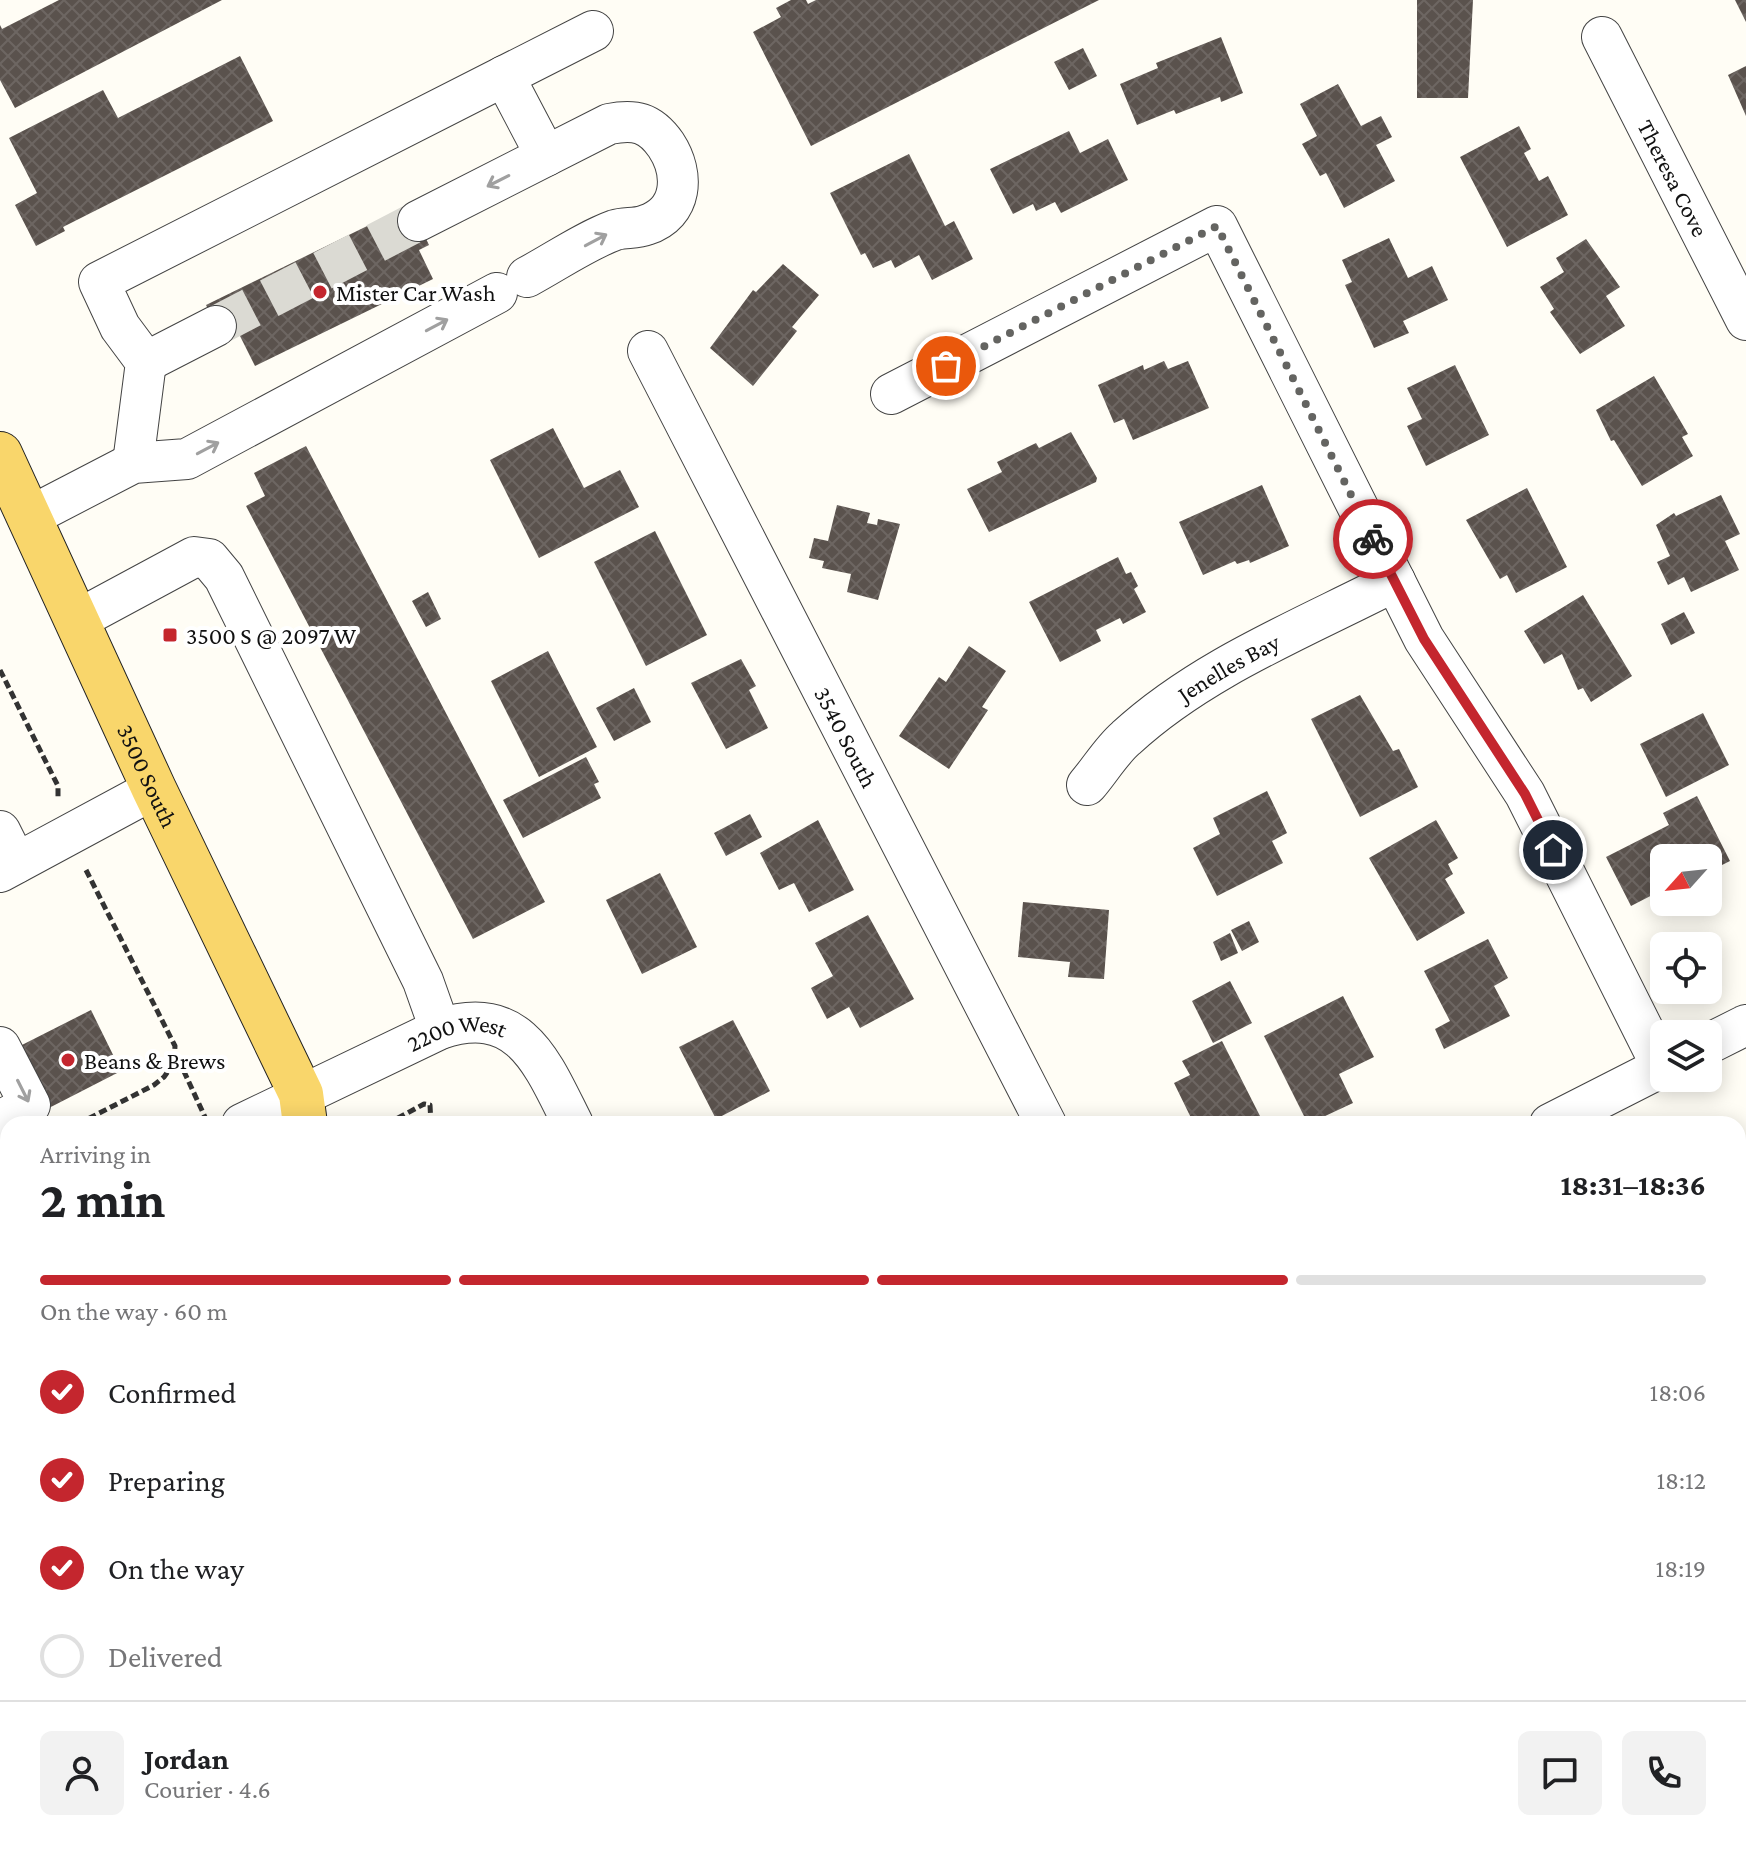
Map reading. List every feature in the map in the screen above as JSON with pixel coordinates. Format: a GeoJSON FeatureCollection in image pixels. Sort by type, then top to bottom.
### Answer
{"type":"FeatureCollection","features":[{"type":"Feature","properties":{"kind":"main road","name":"3500 South"},"geometry":{"type":"LineString","coordinates":[[1,462],[303,1109]]}},
{"type":"Feature","properties":{"kind":"street"},"geometry":{"type":"LineString","coordinates":[[133,463],[146,362],[120,327],[99,282],[593,31]]}},
{"type":"Feature","properties":{"kind":"street","name":"Theresa Cove"},"geometry":{"type":"LineString","coordinates":[[1602,37],[1746,320]]}},
{"type":"Feature","properties":{"kind":"street"},"geometry":{"type":"LineString","coordinates":[[504,76],[546,156]]}},
{"type":"Feature","properties":{"kind":"street"},"geometry":{"type":"LineString","coordinates":[[29,517],[133,463],[187,459],[615,230],[646,225],[668,213],[680,189],[675,158],[655,129],[633,120],[609,124],[418,221]]}},
{"type":"Feature","properties":{"kind":"street"},"geometry":{"type":"LineString","coordinates":[[891,394],[1217,226],[1424,639],[1525,794],[1650,1041]]}},
{"type":"Feature","properties":{"kind":"street"},"geometry":{"type":"LineString","coordinates":[[146,362],[216,326]]}},
{"type":"Feature","properties":{"kind":"street","name":"3540 South"},"geometry":{"type":"LineString","coordinates":[[648,351],[1042,1116]]}},
{"type":"Feature","properties":{"kind":"street"},"geometry":{"type":"LineString","coordinates":[[77,620],[194,557],[209,559],[224,577],[389,911],[423,981],[440,1029]]}},
{"type":"Feature","properties":{"kind":"street","name":"Jenelles Bay"},"geometry":{"type":"LineString","coordinates":[[1087,785],[1124,740],[1171,701],[1214,674],[1395,581]]}},
{"type":"Feature","properties":{"kind":"street"},"geometry":{"type":"LineString","coordinates":[[5,855],[154,789]]}},
{"type":"Feature","properties":{"kind":"street","name":"2200 West"},"geometry":{"type":"LineString","coordinates":[[275,1116],[303,1109],[440,1029],[465,1023],[490,1024],[520,1038],[541,1062],[569,1116]]}},
{"type":"Feature","properties":{"kind":"street"},"geometry":{"type":"LineString","coordinates":[[1722,1037],[1746,1025]]}},
{"type":"Feature","properties":{"kind":"street"},"geometry":{"type":"LineString","coordinates":[[0,1047],[30,1105],[9,1116]]}},
{"type":"Feature","properties":{"kind":"street"},"geometry":{"type":"LineString","coordinates":[[1566,1116],[1650,1074]]}},
{"type":"Feature","properties":{"kind":"path"},"geometry":{"type":"LineString","coordinates":[[0,670],[58,786],[58,801]]}},
{"type":"Feature","properties":{"kind":"path"},"geometry":{"type":"LineString","coordinates":[[79,857],[175,1046],[174,1063],[154,1085],[94,1116]]}},
{"type":"Feature","properties":{"kind":"path"},"geometry":{"type":"LineString","coordinates":[[174,1063],[181,1065],[204,1116]]}},
{"type":"Feature","properties":{"kind":"path"},"geometry":{"type":"LineString","coordinates":[[402,1116],[424,1104],[430,1105],[431,1116]]}},
{"type":"Feature","properties":{"kind":"building"},"geometry":{"type":"Polygon","coordinates":[[[59,0],[222,0],[15,108],[0,80],[0,25],[2,29],[59,0]]]}},
{"type":"Feature","properties":{"kind":"building"},"geometry":{"type":"Polygon","coordinates":[[[791,0],[806,0],[808,4],[816,0],[1099,0],[811,146],[753,32],[781,17],[776,8],[791,0]]]}},
{"type":"Feature","properties":{"kind":"building"},"geometry":{"type":"Polygon","coordinates":[[[1417,0],[1473,0],[1468,98],[1417,98],[1417,0]]]}},
{"type":"Feature","properties":{"kind":"building"},"geometry":{"type":"Polygon","coordinates":[[[1735,0],[1746,0],[1746,22],[1735,0]]]}},
{"type":"Feature","properties":{"kind":"building"},"geometry":{"type":"Polygon","coordinates":[[[1221,37],[1243,93],[1221,102],[1220,97],[1176,114],[1174,110],[1137,125],[1120,84],[1158,68],[1156,63],[1221,37]]]}},
{"type":"Feature","properties":{"kind":"building"},"geometry":{"type":"Polygon","coordinates":[[[1083,48],[1097,76],[1069,90],[1054,62],[1083,48]]]}},
{"type":"Feature","properties":{"kind":"building"},"geometry":{"type":"Polygon","coordinates":[[[240,56],[273,121],[63,227],[65,231],[36,246],[15,205],[37,193],[9,138],[103,90],[118,118],[240,56]]]}},
{"type":"Feature","properties":{"kind":"building"},"geometry":{"type":"Polygon","coordinates":[[[1746,66],[1746,116],[1728,75],[1746,66]]]}},
{"type":"Feature","properties":{"kind":"building"},"geometry":{"type":"Polygon","coordinates":[[[1338,84],[1361,126],[1381,116],[1392,137],[1376,145],[1395,181],[1344,208],[1326,173],[1320,176],[1302,144],[1317,136],[1300,104],[1338,84]]]}},
{"type":"Feature","properties":{"kind":"building"},"geometry":{"type":"Polygon","coordinates":[[[1519,126],[1531,149],[1524,153],[1539,181],[1548,176],[1568,215],[1507,247],[1460,157],[1519,126]]]}},
{"type":"Feature","properties":{"kind":"building"},"geometry":{"type":"Polygon","coordinates":[[[1069,131],[1080,153],[1108,139],[1128,180],[1061,213],[1055,202],[1036,211],[1033,204],[1013,214],[990,169],[1069,131]]]}},
{"type":"Feature","properties":{"kind":"building"},"geometry":{"type":"Polygon","coordinates":[[[909,154],[945,226],[954,221],[973,259],[932,280],[919,255],[895,268],[891,260],[873,268],[865,253],[861,255],[830,193],[909,154]]]}},
{"type":"Feature","properties":{"kind":"building","name":"Mister Car Wash"},"geometry":{"type":"Polygon","coordinates":[[[410,205],[429,245],[419,250],[433,279],[255,366],[239,334],[223,342],[206,305],[410,205]]]}},
{"type":"Feature","properties":{"kind":"building"},"geometry":{"type":"Polygon","coordinates":[[[1389,238],[1408,278],[1432,266],[1448,300],[1403,321],[1409,333],[1374,348],[1345,285],[1352,282],[1342,260],[1389,238]]]}},
{"type":"Feature","properties":{"kind":"building"},"geometry":{"type":"Polygon","coordinates":[[[1586,239],[1620,287],[1606,296],[1625,326],[1580,354],[1550,312],[1554,309],[1540,287],[1564,272],[1556,258],[1586,239]]]}},
{"type":"Feature","properties":{"kind":"building"},"geometry":{"type":"Polygon","coordinates":[[[783,264],[819,295],[792,327],[797,331],[753,386],[710,348],[753,290],[756,292],[783,264]]]}},
{"type":"Feature","properties":{"kind":"building"},"geometry":{"type":"Polygon","coordinates":[[[1164,361],[1168,369],[1188,361],[1209,408],[1133,440],[1124,419],[1114,423],[1098,385],[1143,365],[1144,370],[1164,361]]]}},
{"type":"Feature","properties":{"kind":"building"},"geometry":{"type":"Polygon","coordinates":[[[1455,365],[1489,435],[1426,466],[1407,426],[1422,419],[1407,388],[1455,365]]]}},
{"type":"Feature","properties":{"kind":"building"},"geometry":{"type":"Polygon","coordinates":[[[1654,376],[1688,434],[1682,437],[1693,456],[1642,486],[1614,440],[1611,441],[1596,410],[1654,376]]]}},
{"type":"Feature","properties":{"kind":"building"},"geometry":{"type":"Polygon","coordinates":[[[553,428],[584,488],[620,470],[639,507],[539,558],[490,460],[553,428]]]}},
{"type":"Feature","properties":{"kind":"building"},"geometry":{"type":"Polygon","coordinates":[[[1071,432],[1097,478],[1096,482],[989,532],[967,489],[1002,472],[997,462],[1036,443],[1039,448],[1071,432]]]}},
{"type":"Feature","properties":{"kind":"building"},"geometry":{"type":"Polygon","coordinates":[[[306,446],[545,902],[473,939],[246,506],[265,496],[254,473],[306,446]]]}},
{"type":"Feature","properties":{"kind":"building"},"geometry":{"type":"Polygon","coordinates":[[[1262,485],[1289,546],[1250,563],[1249,560],[1237,564],[1235,561],[1203,575],[1179,522],[1262,485]]]}},
{"type":"Feature","properties":{"kind":"building"},"geometry":{"type":"Polygon","coordinates":[[[1527,488],[1567,567],[1516,593],[1507,575],[1500,579],[1466,520],[1527,488]]]}},
{"type":"Feature","properties":{"kind":"building"},"geometry":{"type":"Polygon","coordinates":[[[1721,495],[1740,534],[1725,541],[1739,570],[1691,592],[1684,577],[1668,585],[1657,562],[1670,556],[1656,525],[1674,513],[1676,516],[1721,495]]]}},
{"type":"Feature","properties":{"kind":"building"},"geometry":{"type":"Polygon","coordinates":[[[837,505],[870,513],[867,523],[877,525],[878,519],[900,524],[878,600],[847,592],[851,574],[822,568],[824,561],[809,558],[814,538],[828,541],[837,505]]]}},
{"type":"Feature","properties":{"kind":"building"},"geometry":{"type":"Polygon","coordinates":[[[655,531],[707,635],[646,666],[594,562],[655,531]]]}},
{"type":"Feature","properties":{"kind":"building"},"geometry":{"type":"Polygon","coordinates":[[[1118,557],[1126,574],[1131,572],[1138,586],[1134,589],[1146,612],[1123,624],[1120,618],[1096,630],[1101,641],[1060,662],[1029,602],[1118,557]]]}},
{"type":"Feature","properties":{"kind":"building"},"geometry":{"type":"Polygon","coordinates":[[[428,592],[441,619],[426,627],[412,601],[428,592]]]}},
{"type":"Feature","properties":{"kind":"building"},"geometry":{"type":"Polygon","coordinates":[[[1583,595],[1632,676],[1591,702],[1583,688],[1578,690],[1562,654],[1544,664],[1524,631],[1583,595]]]}},
{"type":"Feature","properties":{"kind":"building"},"geometry":{"type":"Polygon","coordinates":[[[1684,612],[1695,633],[1671,645],[1661,624],[1684,612]]]}},
{"type":"Feature","properties":{"kind":"building"},"geometry":{"type":"Polygon","coordinates":[[[969,646],[1006,671],[982,707],[988,710],[949,769],[899,736],[939,677],[946,682],[969,646]]]}},
{"type":"Feature","properties":{"kind":"building"},"geometry":{"type":"Polygon","coordinates":[[[548,651],[597,747],[539,777],[491,681],[548,651]]]}},
{"type":"Feature","properties":{"kind":"building"},"geometry":{"type":"Polygon","coordinates":[[[741,659],[756,686],[749,690],[768,728],[726,749],[691,683],[741,659]]]}},
{"type":"Feature","properties":{"kind":"building"},"geometry":{"type":"Polygon","coordinates":[[[634,688],[651,722],[614,741],[596,708],[634,688]]]}},
{"type":"Feature","properties":{"kind":"building"},"geometry":{"type":"Polygon","coordinates":[[[1360,695],[1393,751],[1399,749],[1418,787],[1360,817],[1311,719],[1360,695]]]}},
{"type":"Feature","properties":{"kind":"building"},"geometry":{"type":"Polygon","coordinates":[[[1703,713],[1729,765],[1666,797],[1640,744],[1703,713]]]}},
{"type":"Feature","properties":{"kind":"building"},"geometry":{"type":"Polygon","coordinates":[[[586,757],[599,782],[594,784],[601,798],[523,838],[503,800],[586,757]]]}},
{"type":"Feature","properties":{"kind":"building"},"geometry":{"type":"Polygon","coordinates":[[[1267,791],[1287,833],[1272,841],[1283,863],[1217,896],[1193,848],[1220,834],[1213,818],[1267,791]]]}},
{"type":"Feature","properties":{"kind":"building"},"geometry":{"type":"Polygon","coordinates":[[[1697,796],[1721,844],[1650,844],[1650,896],[1631,906],[1606,857],[1669,825],[1663,813],[1697,796]]]}},
{"type":"Feature","properties":{"kind":"building"},"geometry":{"type":"Polygon","coordinates":[[[750,814],[762,837],[726,856],[714,833],[750,814]]]}},
{"type":"Feature","properties":{"kind":"building"},"geometry":{"type":"Polygon","coordinates":[[[818,820],[854,890],[809,912],[794,883],[779,890],[760,853],[818,820]]]}},
{"type":"Feature","properties":{"kind":"building"},"geometry":{"type":"Polygon","coordinates":[[[1436,820],[1458,858],[1448,864],[1453,874],[1445,879],[1465,913],[1417,941],[1369,858],[1436,820]]]}},
{"type":"Feature","properties":{"kind":"building"},"geometry":{"type":"Polygon","coordinates":[[[1722,845],[1730,861],[1722,865],[1722,845]]]}},
{"type":"Feature","properties":{"kind":"building"},"geometry":{"type":"Polygon","coordinates":[[[660,873],[697,947],[642,974],[606,900],[660,873]]]}},
{"type":"Feature","properties":{"kind":"building"},"geometry":{"type":"Polygon","coordinates":[[[1023,902],[1109,910],[1104,979],[1068,977],[1070,962],[1018,957],[1023,902]]]}},
{"type":"Feature","properties":{"kind":"building"},"geometry":{"type":"Polygon","coordinates":[[[868,915],[914,999],[860,1028],[849,1007],[827,1019],[811,988],[833,976],[815,943],[868,915]]]}},
{"type":"Feature","properties":{"kind":"building"},"geometry":{"type":"Polygon","coordinates":[[[1249,921],[1259,942],[1242,951],[1231,930],[1249,921]]]}},
{"type":"Feature","properties":{"kind":"building"},"geometry":{"type":"Polygon","coordinates":[[[1230,933],[1238,953],[1221,961],[1213,942],[1230,933]]]}},
{"type":"Feature","properties":{"kind":"building"},"geometry":{"type":"Polygon","coordinates":[[[1488,939],[1508,978],[1494,986],[1510,1016],[1444,1049],[1435,1029],[1450,1021],[1424,971],[1488,939]]]}},
{"type":"Feature","properties":{"kind":"building"},"geometry":{"type":"Polygon","coordinates":[[[1230,981],[1252,1023],[1213,1043],[1192,1001],[1230,981]]]}},
{"type":"Feature","properties":{"kind":"building"},"geometry":{"type":"Polygon","coordinates":[[[1343,996],[1374,1057],[1339,1074],[1353,1103],[1325,1116],[1304,1116],[1264,1036],[1343,996]]]}},
{"type":"Feature","properties":{"kind":"building","name":"Beans & Brews"},"geometry":{"type":"Polygon","coordinates":[[[91,1010],[121,1071],[45,1110],[14,1049],[91,1010]]]}},
{"type":"Feature","properties":{"kind":"building"},"geometry":{"type":"Polygon","coordinates":[[[733,1020],[770,1091],[722,1116],[714,1116],[679,1047],[733,1020]]]}},
{"type":"Feature","properties":{"kind":"building"},"geometry":{"type":"Polygon","coordinates":[[[1222,1041],[1260,1116],[1190,1116],[1174,1083],[1190,1075],[1182,1061],[1222,1041]]]}},
{"type":"Feature","properties":{"kind":"tunnel"},"geometry":{"type":"LineString","coordinates":[[216,326],[418,221]]}},
{"type":"Feature","properties":{"kind":"way so far"},"geometry":{"type":"LineString","coordinates":[[946,366],[1217,226],[1373,539]]}},
{"type":"Feature","properties":{"kind":"place","name":"Mister Car Wash"},"geometry":{"type":"Point","coordinates":[320,292]}},
{"type":"Feature","properties":{"kind":"place","name":"3500 S @ 2097 W"},"geometry":{"type":"Point","coordinates":[170,635]}},
{"type":"Feature","properties":{"kind":"place","name":"Beans & Brews"},"geometry":{"type":"Point","coordinates":[68,1060]}},
{"type":"Feature","properties":{"kind":"route"},"geometry":{"type":"LineString","coordinates":[[1373,539],[1424,639],[1525,794],[1553,850]]}}]}
